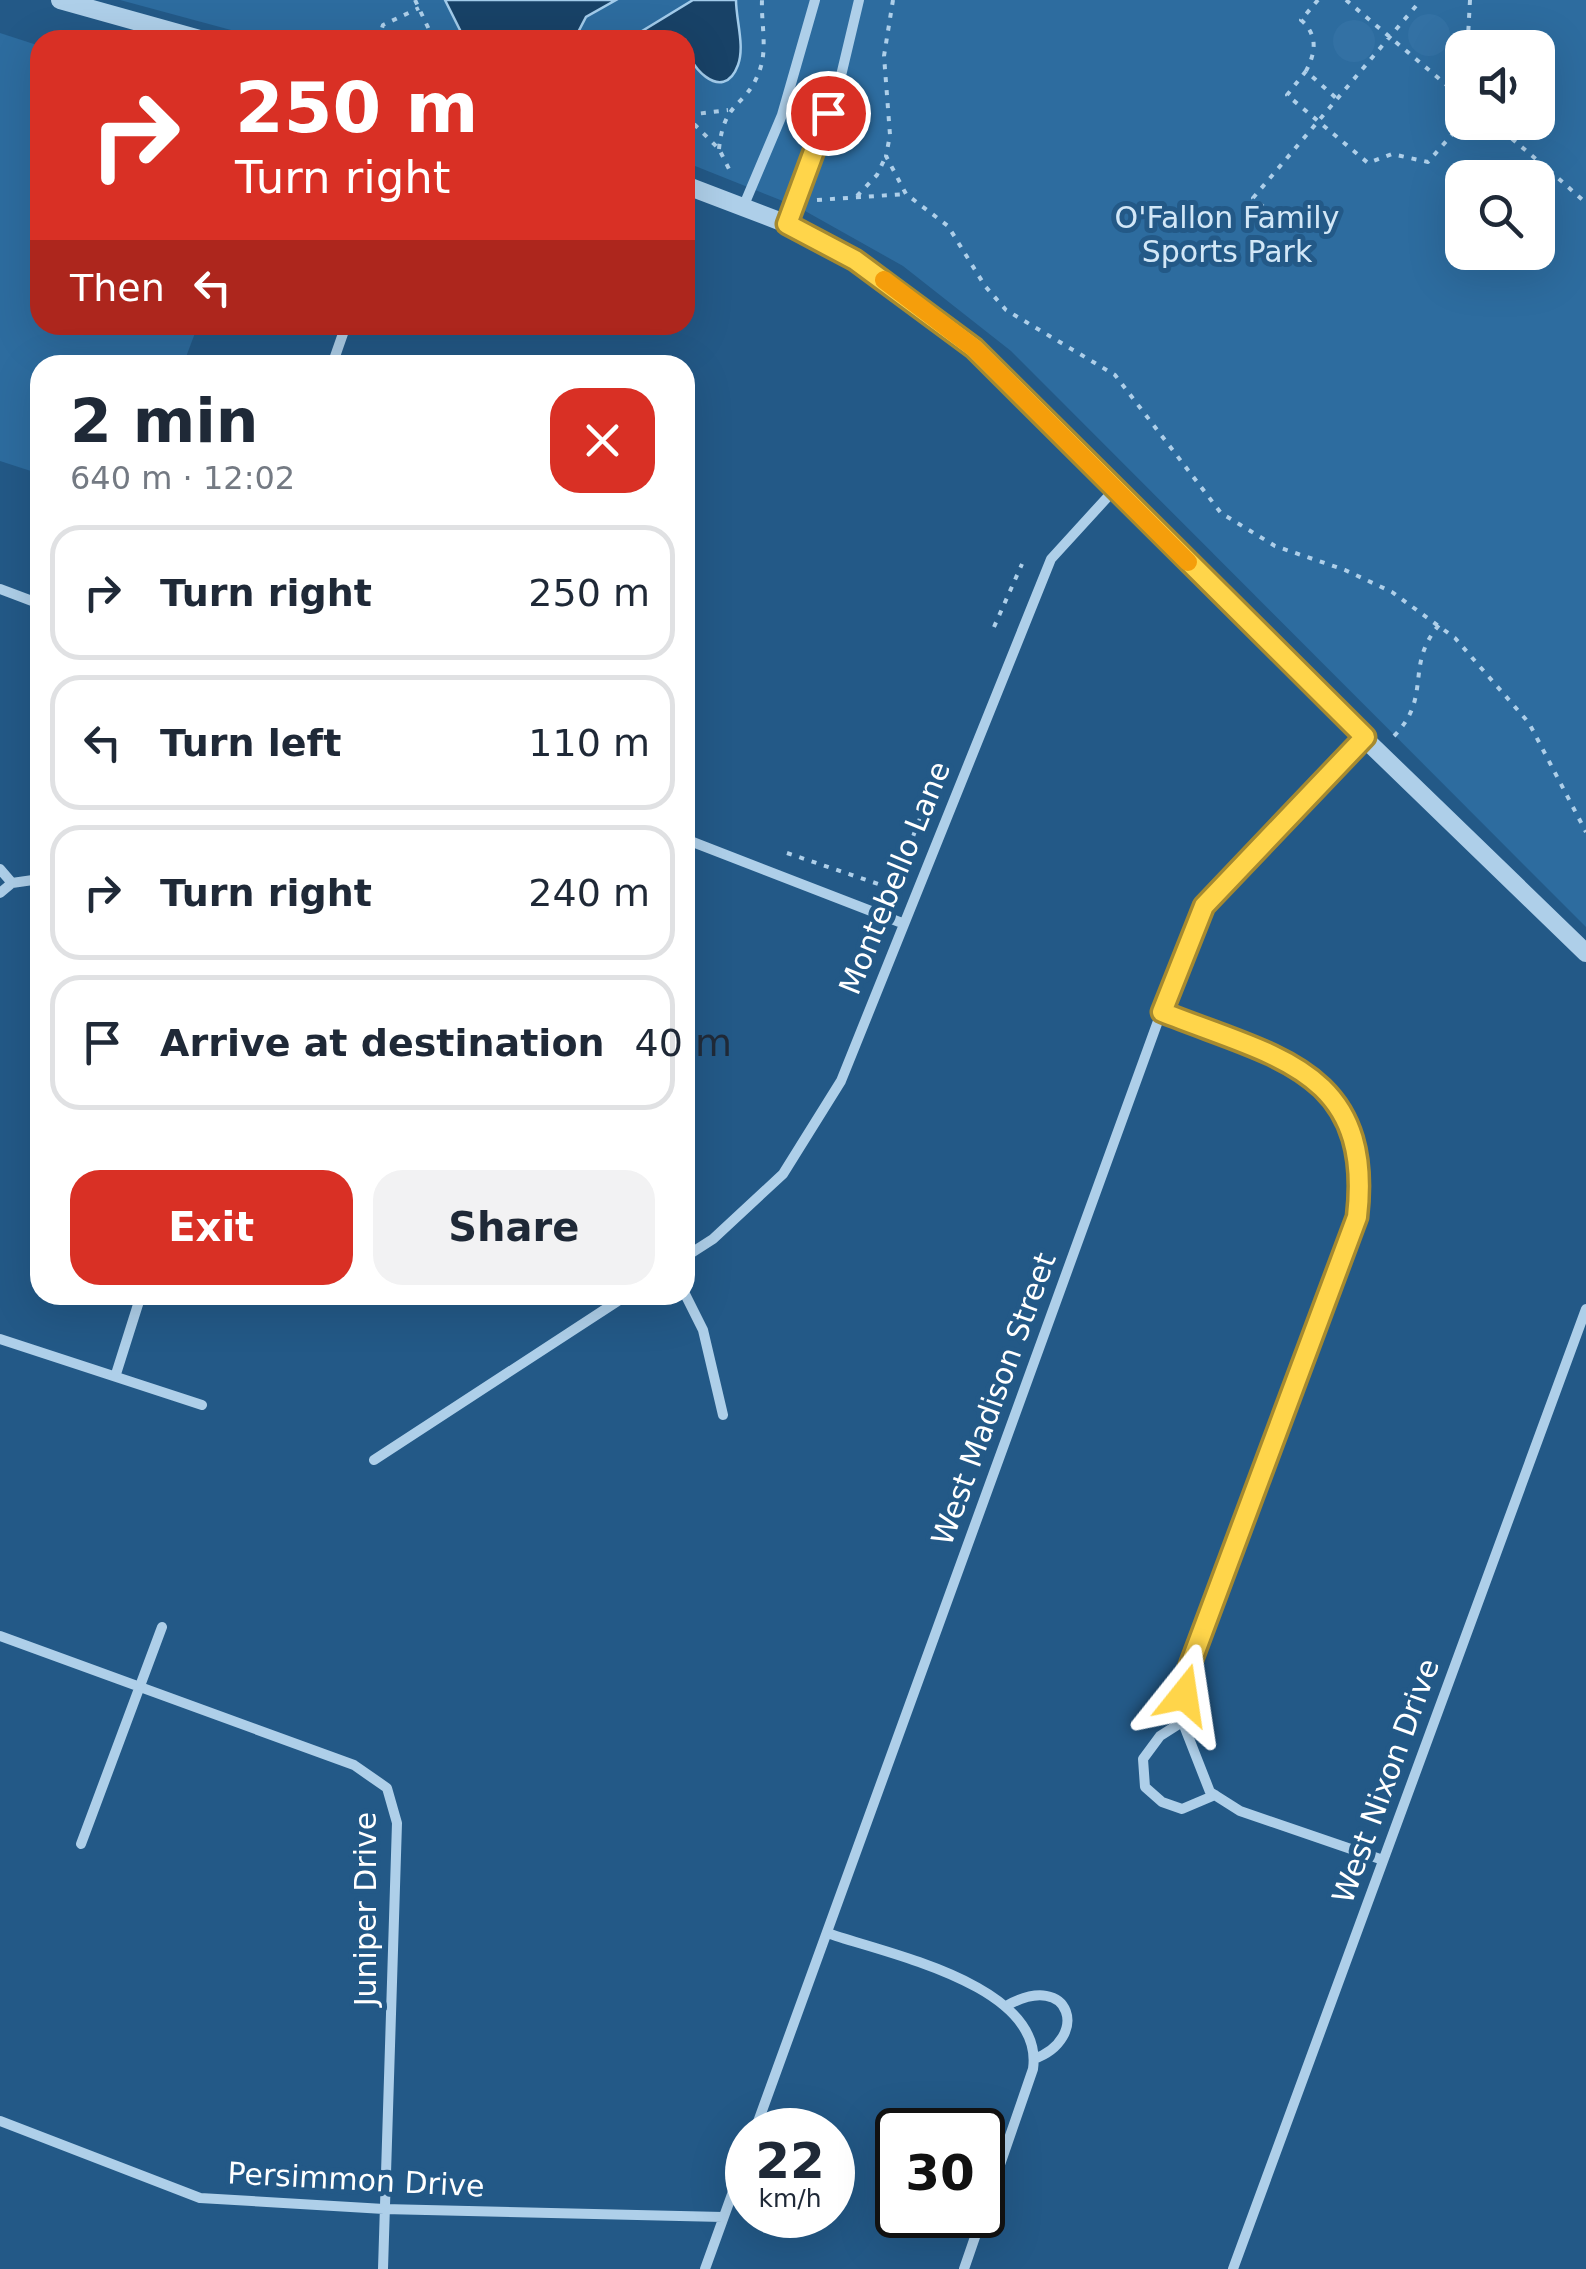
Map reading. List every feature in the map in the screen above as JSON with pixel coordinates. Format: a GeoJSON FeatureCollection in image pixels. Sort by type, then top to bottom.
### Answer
{"type":"FeatureCollection","features":[{"type":"Feature","properties":{"kind":"street"},"geometry":{"type":"LineString","coordinates":[[60,0],[167,30]]}},
{"type":"Feature","properties":{"kind":"street"},"geometry":{"type":"LineString","coordinates":[[744,205],[782,114],[815,0]]}},
{"type":"Feature","properties":{"kind":"street"},"geometry":{"type":"LineString","coordinates":[[787,224],[840,84],[859,0]]}},
{"type":"Feature","properties":{"kind":"street"},"geometry":{"type":"LineString","coordinates":[[695,188],[787,224],[855,260],[974,348],[1586,953]]}},
{"type":"Feature","properties":{"kind":"street","name":"Montebello Lane"},"geometry":{"type":"LineString","coordinates":[[695,1250],[783,1174],[841,1081],[1050,560],[1114,490]]}},
{"type":"Feature","properties":{"kind":"street"},"geometry":{"type":"LineString","coordinates":[[0,590],[30,600]]}},
{"type":"Feature","properties":{"kind":"street","name":"West Madison Street"},"geometry":{"type":"LineString","coordinates":[[763,2108],[1204,906],[1365,737]]}},
{"type":"Feature","properties":{"kind":"street"},"geometry":{"type":"LineString","coordinates":[[695,844],[902,923]]}},
{"type":"Feature","properties":{"kind":"street"},"geometry":{"type":"LineString","coordinates":[[0,869],[12,883]]}},
{"type":"Feature","properties":{"kind":"street"},"geometry":{"type":"LineString","coordinates":[[0,893],[12,883],[30,880]]}},
{"type":"Feature","properties":{"kind":"street"},"geometry":{"type":"LineString","coordinates":[[1162,1012],[1285,1060],[1314,1078],[1338,1104],[1355,1135],[1362,1177],[1357,1217],[1187,1673],[1182,1722],[1216,1795],[1240,1811],[1383,1860]]}},
{"type":"Feature","properties":{"kind":"street"},"geometry":{"type":"LineString","coordinates":[[116,1374],[139,1305]]}},
{"type":"Feature","properties":{"kind":"street"},"geometry":{"type":"LineString","coordinates":[[374,1460],[611,1305]]}},
{"type":"Feature","properties":{"kind":"street"},"geometry":{"type":"LineString","coordinates":[[691,1305],[704,1330],[723,1415]]}},
{"type":"Feature","properties":{"kind":"street","name":"West Nixon Drive"},"geometry":{"type":"LineString","coordinates":[[1233,2269],[1586,1310]]}},
{"type":"Feature","properties":{"kind":"street"},"geometry":{"type":"LineString","coordinates":[[0,1339],[202,1405]]}},
{"type":"Feature","properties":{"kind":"street"},"geometry":{"type":"LineString","coordinates":[[81,1844],[162,1627]]}},
{"type":"Feature","properties":{"kind":"street","name":"Juniper Drive"},"geometry":{"type":"LineString","coordinates":[[0,1636],[354,1764],[388,1788],[397,1823],[383,2269]]}},
{"type":"Feature","properties":{"kind":"street"},"geometry":{"type":"LineString","coordinates":[[1182,1722],[1160,1736],[1143,1758],[1146,1786],[1162,1802],[1182,1808],[1216,1795]]}},
{"type":"Feature","properties":{"kind":"street"},"geometry":{"type":"LineString","coordinates":[[827,1932],[952,1976],[1006,2006],[1028,2030],[1034,2059],[1009,2146],[964,2269]]}},
{"type":"Feature","properties":{"kind":"street"},"geometry":{"type":"LineString","coordinates":[[1006,2006],[1030,1992],[1053,1994],[1064,2004],[1068,2025],[1060,2043],[1034,2059]]}},
{"type":"Feature","properties":{"kind":"street","name":"Persimmon Drive"},"geometry":{"type":"LineString","coordinates":[[0,2121],[200,2198],[384,2210],[723,2216]]}},
{"type":"Feature","properties":{"kind":"street"},"geometry":{"type":"LineString","coordinates":[[705,2269],[725,2211]]}},
{"type":"Feature","properties":{"kind":"path"},"geometry":{"type":"LineString","coordinates":[[415,0],[429,30]]}},
{"type":"Feature","properties":{"kind":"path"},"geometry":{"type":"LineString","coordinates":[[719,148],[728,110],[750,90],[759,74],[763,58],[762,0]]}},
{"type":"Feature","properties":{"kind":"path"},"geometry":{"type":"LineString","coordinates":[[856,196],[877,175],[890,136],[884,56],[893,0]]}},
{"type":"Feature","properties":{"kind":"path"},"geometry":{"type":"LineString","coordinates":[[1318,0],[1301,20],[1314,34],[1315,47],[1306,71],[1287,95],[1368,164],[1392,154],[1428,162],[1448,140]]}},
{"type":"Feature","properties":{"kind":"path"},"geometry":{"type":"LineString","coordinates":[[1346,0],[1445,84]]}},
{"type":"Feature","properties":{"kind":"path"},"geometry":{"type":"LineString","coordinates":[[1314,248],[1253,198],[1422,0]]}},
{"type":"Feature","properties":{"kind":"path"},"geometry":{"type":"LineString","coordinates":[[1468,30],[1470,0]]}},
{"type":"Feature","properties":{"kind":"path"},"geometry":{"type":"LineString","coordinates":[[381,30],[383,25],[419,8]]}},
{"type":"Feature","properties":{"kind":"path"},"geometry":{"type":"LineString","coordinates":[[1306,71],[1338,99]]}},
{"type":"Feature","properties":{"kind":"path"},"geometry":{"type":"LineString","coordinates":[[695,114],[728,110]]}},
{"type":"Feature","properties":{"kind":"path"},"geometry":{"type":"LineString","coordinates":[[695,125],[719,148],[730,169]]}},
{"type":"Feature","properties":{"kind":"path"},"geometry":{"type":"LineString","coordinates":[[1513,140],[1537,160]]}},
{"type":"Feature","properties":{"kind":"path"},"geometry":{"type":"LineString","coordinates":[[886,156],[906,194],[948,226],[985,286],[1006,310],[1115,375],[1221,513],[1275,546],[1345,570],[1392,592],[1439,626],[1509,695],[1586,832]]}},
{"type":"Feature","properties":{"kind":"path"},"geometry":{"type":"LineString","coordinates":[[1555,175],[1586,203]]}},
{"type":"Feature","properties":{"kind":"path"},"geometry":{"type":"LineString","coordinates":[[817,200],[906,194]]}},
{"type":"Feature","properties":{"kind":"path"},"geometry":{"type":"LineString","coordinates":[[994,628],[1022,564]]}},
{"type":"Feature","properties":{"kind":"path"},"geometry":{"type":"LineString","coordinates":[[1394,736],[1418,702],[1421,652],[1439,626]]}},
{"type":"Feature","properties":{"kind":"path"},"geometry":{"type":"LineString","coordinates":[[788,853],[893,889],[920,818]]}},
{"type":"Feature","properties":{"kind":"green space","name":"O'Fallon Family Sports Park"},"geometry":{"type":"Polygon","coordinates":[[[120,0],[1586,0],[1586,927],[1011,351],[903,266],[798,207],[695,166],[695,30],[231,30],[120,0]]]}},
{"type":"Feature","properties":{"kind":"green space"},"geometry":{"type":"Polygon","coordinates":[[[0,33],[30,43],[30,335],[194,335],[187,355],[30,355],[30,471],[0,461],[0,33]]]}},
{"type":"Feature","properties":{"kind":"shaded area"},"geometry":{"type":"Polygon","coordinates":[[[445,0],[616,0],[586,17],[579,30],[460,30],[445,0]]]}},
{"type":"Feature","properties":{"kind":"shaded area"},"geometry":{"type":"Polygon","coordinates":[[[693,0],[736,0],[738,65],[731,77],[715,81],[695,65],[695,30],[644,30],[693,0]]]}},
{"type":"Feature","properties":{"kind":"building"},"geometry":{"type":"Polygon","coordinates":[[[1421,15],[1437,15],[1449,27],[1445,30],[1445,49],[1437,55],[1421,55],[1409,43],[1409,27],[1421,15]]]}},
{"type":"Feature","properties":{"kind":"building"},"geometry":{"type":"Polygon","coordinates":[[[1354,20],[1369,26],[1375,41],[1369,56],[1354,62],[1339,56],[1333,41],[1339,26],[1354,20]]]}},
{"type":"Feature","properties":{"kind":"slow traffic"},"geometry":{"type":"LineString","coordinates":[[884,280],[974,348],[1188,562]]}},
{"type":"Feature","properties":{"kind":"route"},"geometry":{"type":"LineString","coordinates":[[828,113],[787,224],[855,260],[974,348],[1365,737],[1204,906],[1190,932],[1162,1012],[1285,1060],[1314,1078],[1338,1104],[1355,1135],[1362,1177],[1357,1217],[1187,1673],[1184,1695]]}}]}
